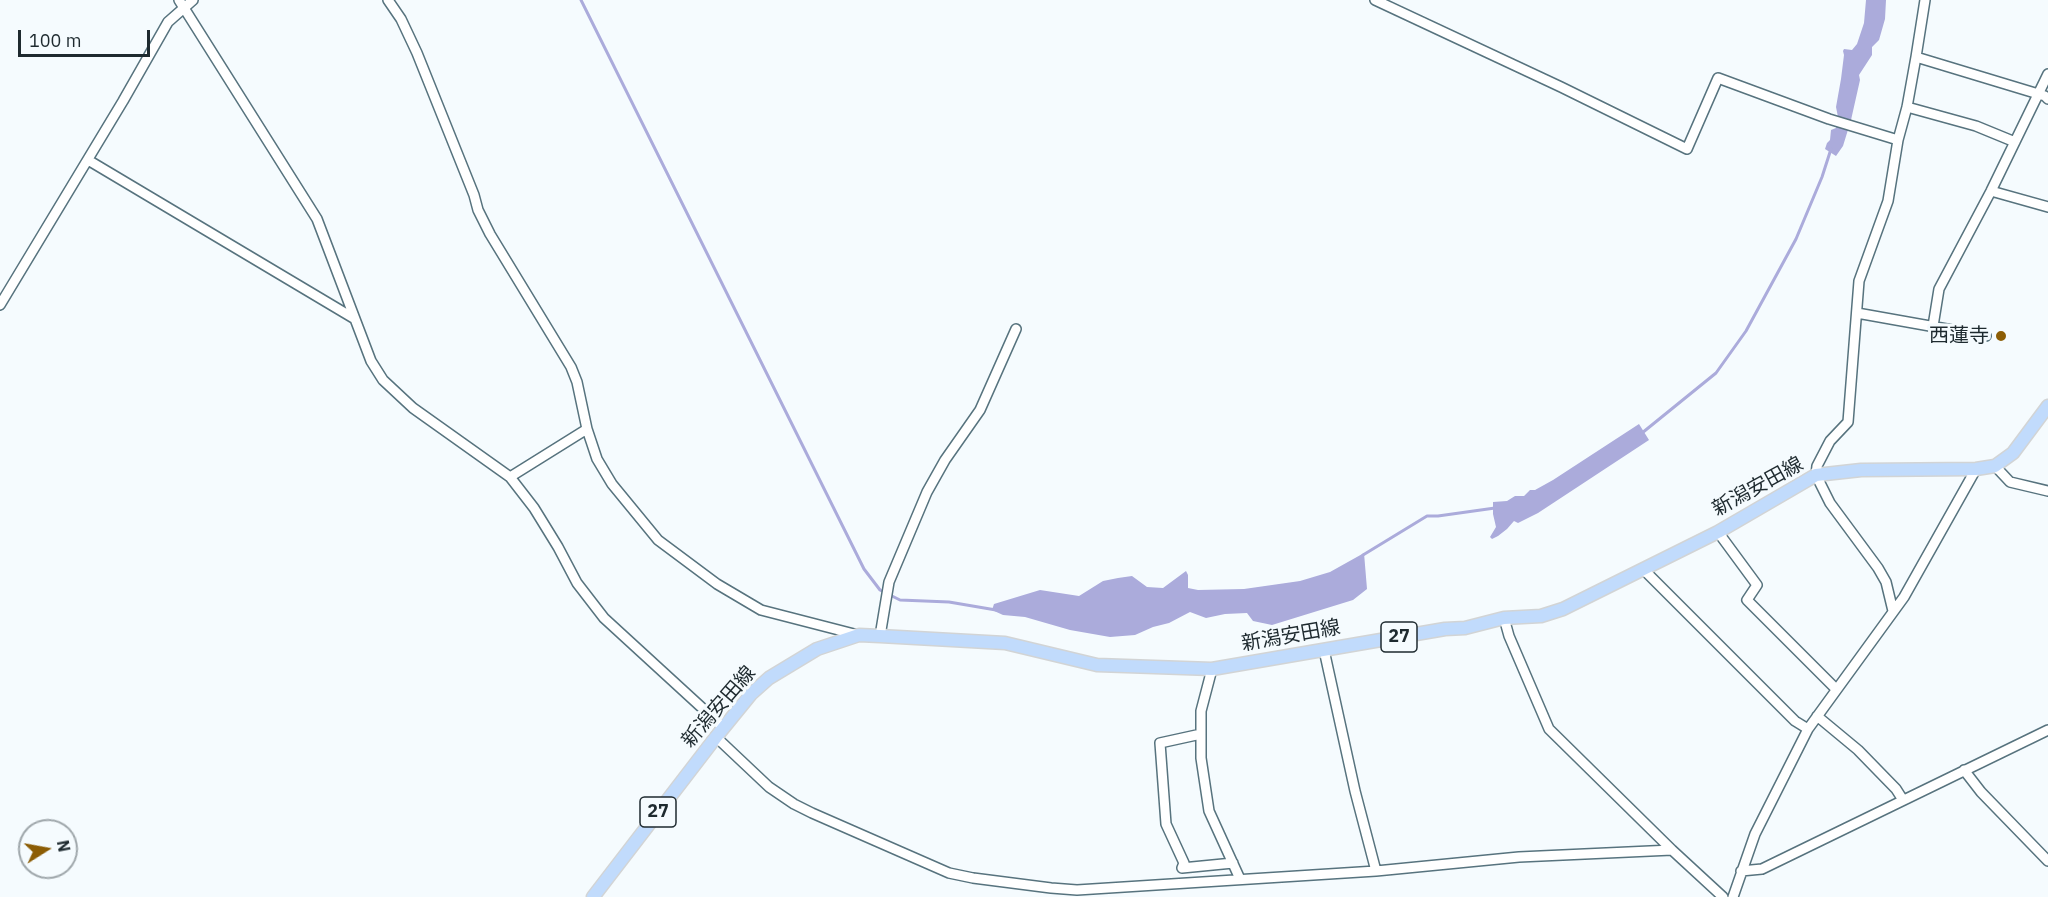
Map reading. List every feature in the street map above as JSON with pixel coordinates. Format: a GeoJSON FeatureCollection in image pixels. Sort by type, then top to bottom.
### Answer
{"type":"FeatureCollection","features":[{"type":"Feature","properties":{"kind":"main road"},"geometry":{"type":"LineString","coordinates":[[1995,466],[2013,453],[2048,406]]}},
{"type":"Feature","properties":{"kind":"main road","name":"新潟安田線"},"geometry":{"type":"LineString","coordinates":[[593,897],[751,694],[769,678],[817,649],[859,635],[1005,644],[1097,665],[1212,669],[1444,629],[1465,628],[1504,618],[1541,616],[1563,609],[1718,532],[1816,476],[1862,470],[1976,469],[1995,466]]}},
{"type":"Feature","properties":{"kind":"street"},"geometry":{"type":"LineString","coordinates":[[0,306],[168,22],[182,4],[193,0]]}},
{"type":"Feature","properties":{"kind":"street"},"geometry":{"type":"LineString","coordinates":[[388,0],[401,19],[417,53],[478,210],[571,367],[597,459],[612,484],[658,540],[717,584],[761,610],[859,635]]}},
{"type":"Feature","properties":{"kind":"street"},"geometry":{"type":"LineString","coordinates":[[1375,0],[1687,149],[1718,78],[1829,119],[1898,140]]}},
{"type":"Feature","properties":{"kind":"street"},"geometry":{"type":"LineString","coordinates":[[1893,611],[1886,582],[1830,503],[1816,476],[1817,466],[1830,441],[1848,422],[1859,281],[1888,201],[1925,0]]}},
{"type":"Feature","properties":{"kind":"street"},"geometry":{"type":"LineString","coordinates":[[182,4],[317,219],[371,361],[383,380],[413,408],[510,477],[534,508],[577,583],[604,618],[720,733],[769,787],[794,804],[949,873],[1077,890],[1376,871],[1519,857],[1672,850]]}},
{"type":"Feature","properties":{"kind":"street"},"geometry":{"type":"LineString","coordinates":[[1916,57],[2039,94],[2048,99]]}},
{"type":"Feature","properties":{"kind":"street"},"geometry":{"type":"LineString","coordinates":[[1933,326],[1939,289],[2048,74]]}},
{"type":"Feature","properties":{"kind":"street"},"geometry":{"type":"LineString","coordinates":[[1907,107],[1976,126],[2015,142]]}},
{"type":"Feature","properties":{"kind":"street"},"geometry":{"type":"LineString","coordinates":[[87,160],[356,319]]}},
{"type":"Feature","properties":{"kind":"street"},"geometry":{"type":"LineString","coordinates":[[1990,191],[2048,207]]}},
{"type":"Feature","properties":{"kind":"street"},"geometry":{"type":"LineString","coordinates":[[1857,313],[1986,336]]}},
{"type":"Feature","properties":{"kind":"street"},"geometry":{"type":"LineString","coordinates":[[880,636],[889,582],[927,492],[945,460],[980,410],[1016,329]]}},
{"type":"Feature","properties":{"kind":"street"},"geometry":{"type":"LineString","coordinates":[[510,477],[587,429]]}},
{"type":"Feature","properties":{"kind":"street"},"geometry":{"type":"LineString","coordinates":[[1995,466],[2010,482],[2048,491]]}},
{"type":"Feature","properties":{"kind":"street"},"geometry":{"type":"LineString","coordinates":[[1733,897],[1755,834],[1808,729],[1904,597],[1976,469]]}},
{"type":"Feature","properties":{"kind":"street"},"geometry":{"type":"LineString","coordinates":[[1718,532],[1758,585],[1747,600],[1836,689]]}},
{"type":"Feature","properties":{"kind":"street"},"geometry":{"type":"LineString","coordinates":[[1644,570],[1795,721],[1808,729]]}},
{"type":"Feature","properties":{"kind":"street"},"geometry":{"type":"LineString","coordinates":[[1504,618],[1509,636],[1549,729],[1723,897]]}},
{"type":"Feature","properties":{"kind":"street"},"geometry":{"type":"LineString","coordinates":[[1324,650],[1355,791],[1376,871]]}},
{"type":"Feature","properties":{"kind":"street"},"geometry":{"type":"LineString","coordinates":[[1212,669],[1201,711],[1201,758],[1209,811],[1240,879]]}},
{"type":"Feature","properties":{"kind":"street"},"geometry":{"type":"LineString","coordinates":[[1817,716],[1858,750],[1896,789],[1903,800]]}},
{"type":"Feature","properties":{"kind":"street"},"geometry":{"type":"LineString","coordinates":[[1741,872],[1762,869],[2048,730]]}},
{"type":"Feature","properties":{"kind":"street"},"geometry":{"type":"LineString","coordinates":[[1201,734],[1160,743],[1166,824],[1185,864],[1182,868],[1233,863]]}},
{"type":"Feature","properties":{"kind":"street"},"geometry":{"type":"LineString","coordinates":[[1964,770],[1981,792],[2048,861]]}},
{"type":"Feature","properties":{"kind":"water"},"geometry":{"type":"Polygon","coordinates":[[[1866,0],[1886,0],[1885,19],[1879,40],[1872,47],[1872,55],[1859,75],[1860,80],[1851,120],[1843,146],[1836,156],[1825,149],[1830,140],[1831,130],[1836,128],[1838,117],[1836,107],[1843,51],[1844,49],[1852,50],[1857,44],[1864,23],[1866,0]]]}},
{"type":"Feature","properties":{"kind":"water"},"geometry":{"type":"Polygon","coordinates":[[[1639,424],[1649,440],[1538,513],[1518,523],[1514,521],[1498,536],[1492,539],[1490,537],[1496,527],[1493,502],[1524,496],[1530,490],[1535,490],[1553,480],[1639,424]]]}},
{"type":"Feature","properties":{"kind":"water"},"geometry":{"type":"Polygon","coordinates":[[[1364,553],[1367,589],[1353,600],[1272,625],[1253,621],[1247,613],[1206,618],[1190,612],[1169,623],[1135,635],[1110,637],[1070,630],[1025,617],[1003,615],[992,610],[994,604],[1040,590],[1079,596],[1103,581],[1132,576],[1147,587],[1163,588],[1186,571],[1188,588],[1198,590],[1244,589],[1300,581],[1330,572],[1364,553]]]}},
{"type":"Feature","properties":{"kind":"waterway"},"geometry":{"type":"LineString","coordinates":[[581,0],[864,569],[880,590],[900,600],[949,602],[996,610]]}},
{"type":"Feature","properties":{"kind":"waterway"},"geometry":{"type":"LineString","coordinates":[[1642,433],[1716,373],[1746,331],[1796,239],[1831,149]]}},
{"type":"Feature","properties":{"kind":"waterway"},"geometry":{"type":"LineString","coordinates":[[1363,555],[1427,516],[1495,508]]}},
{"type":"Feature","properties":{"kind":"place","name":"西蓮寺"},"geometry":{"type":"Point","coordinates":[2001,336]}}]}
